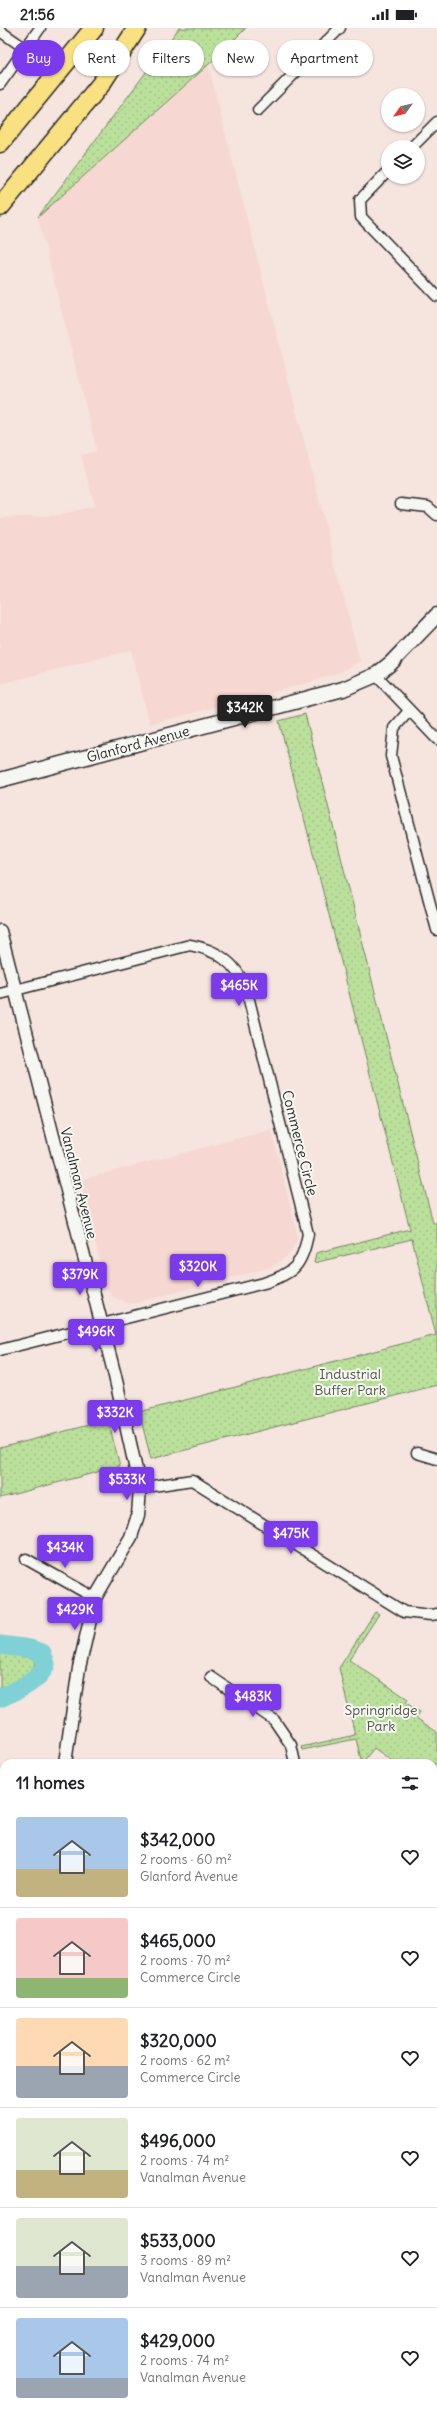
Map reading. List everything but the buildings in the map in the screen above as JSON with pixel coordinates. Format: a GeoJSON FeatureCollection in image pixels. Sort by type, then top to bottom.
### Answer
{"type":"FeatureCollection","features":[{"type":"Feature","properties":{"kind":"highway"},"geometry":{"type":"LineString","coordinates":[[0,143],[94,28]]}},
{"type":"Feature","properties":{"kind":"highway"},"geometry":{"type":"LineString","coordinates":[[0,194],[137,28]]}},
{"type":"Feature","properties":{"kind":"highway"},"geometry":{"type":"LineString","coordinates":[[0,207],[101,84],[137,28]]}},
{"type":"Feature","properties":{"kind":"main road","name":"Glanford Avenue"},"geometry":{"type":"LineString","coordinates":[[0,780],[343,690],[376,676],[391,663],[437,615]]}},
{"type":"Feature","properties":{"kind":"street"},"geometry":{"type":"LineString","coordinates":[[32,40],[40,28]]}},
{"type":"Feature","properties":{"kind":"street"},"geometry":{"type":"LineString","coordinates":[[258,110],[340,28]]}},
{"type":"Feature","properties":{"kind":"street"},"geometry":{"type":"LineString","coordinates":[[0,32],[12,40]]}},
{"type":"Feature","properties":{"kind":"street"},"geometry":{"type":"LineString","coordinates":[[0,84],[12,68]]}},
{"type":"Feature","properties":{"kind":"street"},"geometry":{"type":"LineString","coordinates":[[419,140],[437,122]]}},
{"type":"Feature","properties":{"kind":"street"},"geometry":{"type":"LineString","coordinates":[[381,178],[362,196],[359,203],[359,210],[368,226],[437,296]]}},
{"type":"Feature","properties":{"kind":"street"},"geometry":{"type":"LineString","coordinates":[[401,504],[428,507],[437,515]]}},
{"type":"Feature","properties":{"kind":"street"},"geometry":{"type":"LineString","coordinates":[[376,676],[437,739]]}},
{"type":"Feature","properties":{"kind":"street"},"geometry":{"type":"LineString","coordinates":[[409,711],[394,728],[391,756],[437,930]]}},
{"type":"Feature","properties":{"kind":"street","name":"Vanalman Avenue"},"geometry":{"type":"LineString","coordinates":[[0,931],[114,1376],[140,1488],[138,1515],[131,1537],[95,1598],[79,1668],[67,1759]]}},
{"type":"Feature","properties":{"kind":"street","name":"Commerce Circle"},"geometry":{"type":"LineString","coordinates":[[0,994],[190,945],[219,954],[232,964],[240,975],[246,988],[308,1234],[305,1249],[296,1268],[286,1276],[264,1283],[0,1350]]}},
{"type":"Feature","properties":{"kind":"street"},"geometry":{"type":"LineString","coordinates":[[417,1453],[437,1459]]}},
{"type":"Feature","properties":{"kind":"street"},"geometry":{"type":"LineString","coordinates":[[140,1488],[192,1480],[404,1612],[431,1615],[437,1614]]}},
{"type":"Feature","properties":{"kind":"street"},"geometry":{"type":"LineString","coordinates":[[26,1559],[95,1598]]}},
{"type":"Feature","properties":{"kind":"street"},"geometry":{"type":"LineString","coordinates":[[211,1677],[274,1720],[291,1744],[294,1759]]}},
{"type":"Feature","properties":{"kind":"shaded area"},"geometry":{"type":"Polygon","coordinates":[[[208,65],[360,661],[340,672],[304,684],[150,724],[131,650],[0,684],[0,518],[59,515],[95,506],[81,455],[97,451],[38,217],[196,76],[204,76],[204,69],[208,65]]]}},
{"type":"Feature","properties":{"kind":"shaded area"},"geometry":{"type":"Polygon","coordinates":[[[271,1130],[296,1228],[297,1239],[289,1255],[271,1267],[135,1303],[127,1303],[112,1296],[107,1289],[80,1180],[271,1130]]]}},
{"type":"Feature","properties":{"kind":"green space"},"geometry":{"type":"Polygon","coordinates":[[[179,28],[246,28],[234,40],[212,40],[212,61],[204,69],[204,40],[170,40],[179,28]]]}},
{"type":"Feature","properties":{"kind":"green space"},"geometry":{"type":"Polygon","coordinates":[[[143,76],[196,76],[38,217],[143,76]]]}},
{"type":"Feature","properties":{"kind":"green space","name":"Industrial Buffer Park"},"geometry":{"type":"Polygon","coordinates":[[[305,714],[433,1223],[437,1223],[437,1385],[151,1459],[139,1412],[436,1335],[412,1239],[314,1263],[316,1253],[410,1229],[279,721],[305,714]]]}},
{"type":"Feature","properties":{"kind":"green space"},"geometry":{"type":"Polygon","coordinates":[[[108,1420],[120,1466],[0,1498],[0,1448],[108,1420]]]}},
{"type":"Feature","properties":{"kind":"green space","name":"Springridge Park"},"geometry":{"type":"Polygon","coordinates":[[[375,1612],[379,1614],[349,1660],[408,1699],[406,1703],[420,1712],[416,1718],[437,1732],[437,1759],[389,1759],[374,1748],[365,1759],[361,1759],[356,1739],[302,1750],[301,1747],[355,1735],[339,1668],[375,1612]]]}},
{"type":"Feature","properties":{"kind":"green space"},"geometry":{"type":"Polygon","coordinates":[[[0,1638],[23,1645],[32,1651],[37,1661],[34,1665],[37,1672],[21,1685],[0,1693],[0,1638]]]}},
{"type":"Feature","properties":{"kind":"waterway"},"geometry":{"type":"LineString","coordinates":[[0,1645],[30,1649],[42,1653],[46,1664],[43,1670],[33,1681],[0,1698]]}}]}
